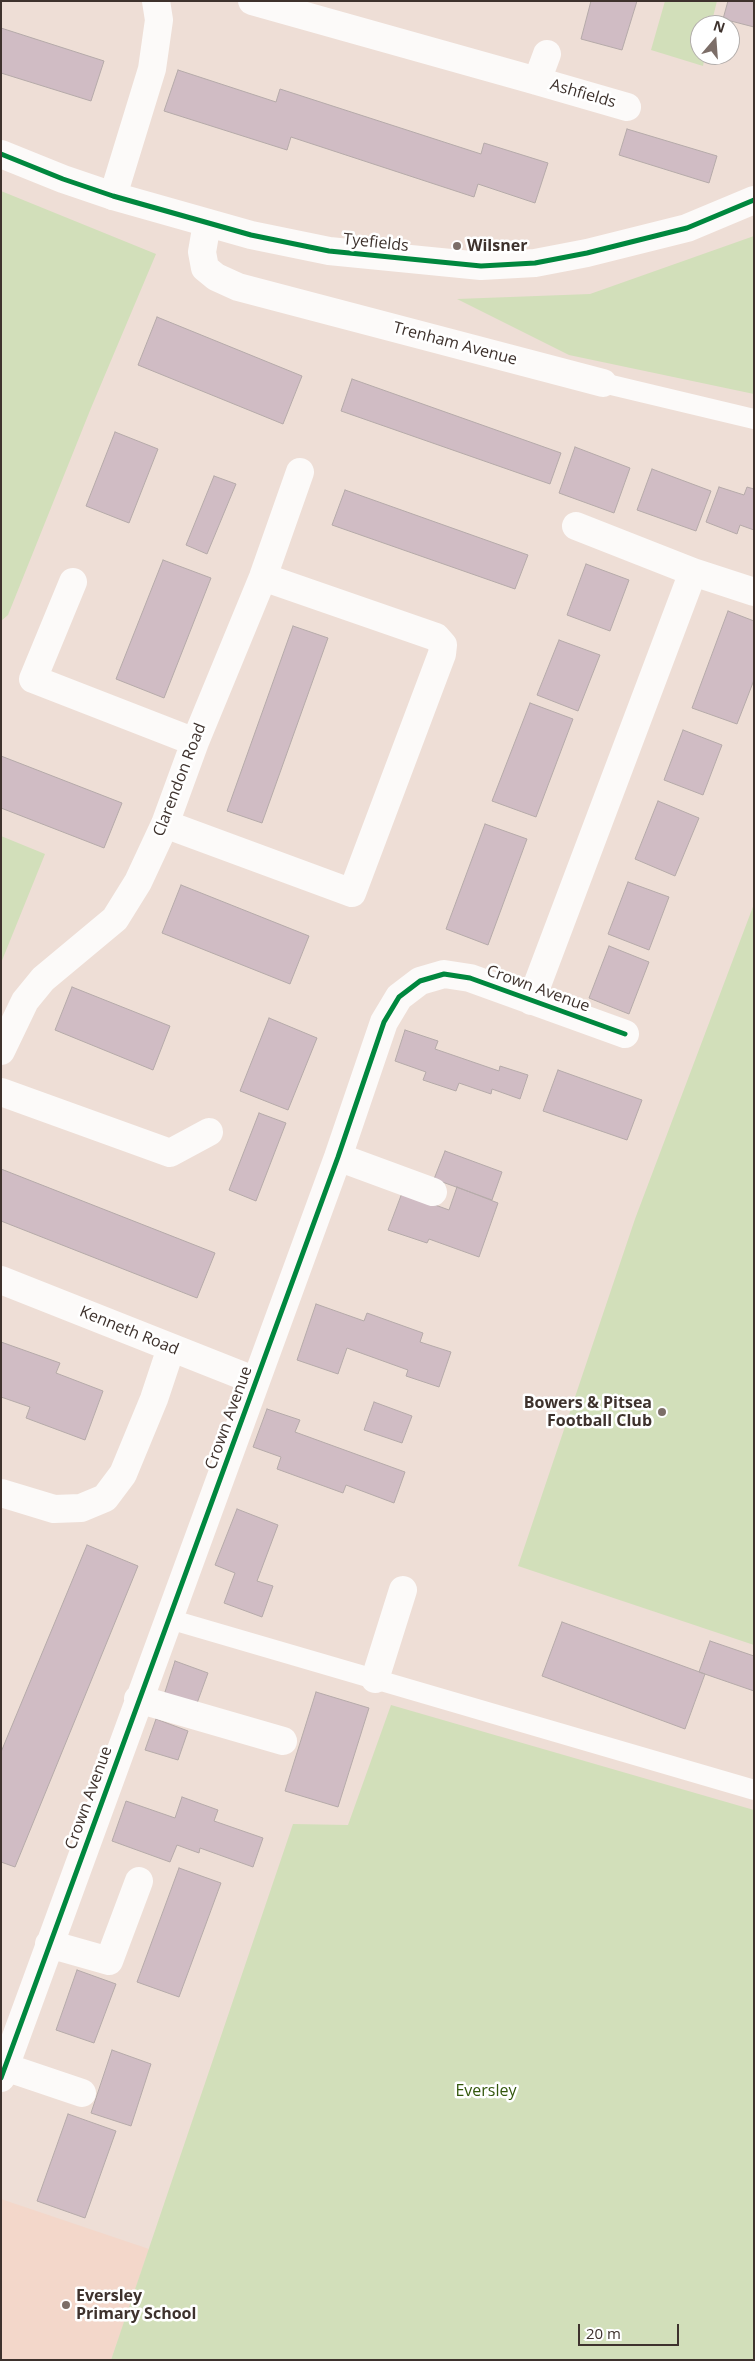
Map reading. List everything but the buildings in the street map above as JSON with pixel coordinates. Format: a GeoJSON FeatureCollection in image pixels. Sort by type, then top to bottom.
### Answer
{"type":"FeatureCollection","features":[{"type":"Feature","properties":{"kind":"street"},"geometry":{"type":"LineString","coordinates":[[114,196],[152,69],[160,20],[156,1]]}},
{"type":"Feature","properties":{"kind":"street"},"geometry":{"type":"LineString","coordinates":[[252,1],[537,81]]}},
{"type":"Feature","properties":{"kind":"street","name":"Ashfields"},"geometry":{"type":"LineString","coordinates":[[546,54],[537,81],[628,107]]}},
{"type":"Feature","properties":{"kind":"street","name":"Tyefields"},"geometry":{"type":"LineString","coordinates":[[1,154],[63,179],[114,196],[251,235],[329,251],[481,266],[535,262],[687,228],[754,200]]}},
{"type":"Feature","properties":{"kind":"street","name":"Trenham Avenue"},"geometry":{"type":"LineString","coordinates":[[207,223],[202,252],[205,268],[216,277],[238,287],[603,383]]}},
{"type":"Feature","properties":{"kind":"street","name":"Clarendon Road"},"geometry":{"type":"LineString","coordinates":[[1,1051],[25,1001],[43,979],[115,919],[138,882],[165,824],[195,742],[263,577],[300,472]]}},
{"type":"Feature","properties":{"kind":"street"},"geometry":{"type":"LineString","coordinates":[[576,526],[693,572],[754,592]]}},
{"type":"Feature","properties":{"kind":"street"},"geometry":{"type":"LineString","coordinates":[[531,1001],[693,572]]}},
{"type":"Feature","properties":{"kind":"street"},"geometry":{"type":"LineString","coordinates":[[165,824],[352,893],[439,663],[443,645],[436,637],[263,577]]}},
{"type":"Feature","properties":{"kind":"street"},"geometry":{"type":"LineString","coordinates":[[73,582],[33,678],[195,742]]}},
{"type":"Feature","properties":{"kind":"street","name":"Crown Avenue"},"geometry":{"type":"LineString","coordinates":[[3,2072],[9,2032],[49,1944],[338,1157],[384,1022],[399,997],[420,981],[444,974],[470,978],[625,1034]]}},
{"type":"Feature","properties":{"kind":"street"},"geometry":{"type":"LineString","coordinates":[[1,1092],[170,1153],[209,1132]]}},
{"type":"Feature","properties":{"kind":"street"},"geometry":{"type":"LineString","coordinates":[[338,1157],[433,1192]]}},
{"type":"Feature","properties":{"kind":"street","name":"Kenneth Road"},"geometry":{"type":"LineString","coordinates":[[1,1280],[256,1381]]}},
{"type":"Feature","properties":{"kind":"street"},"geometry":{"type":"LineString","coordinates":[[1,1493],[54,1509],[81,1508],[105,1498],[123,1474],[154,1399],[170,1348]]}},
{"type":"Feature","properties":{"kind":"street"},"geometry":{"type":"LineString","coordinates":[[374,1679],[403,1590]]}},
{"type":"Feature","properties":{"kind":"street"},"geometry":{"type":"LineString","coordinates":[[138,1699],[283,1741]]}},
{"type":"Feature","properties":{"kind":"street"},"geometry":{"type":"LineString","coordinates":[[49,1944],[109,1961],[139,1880]]}},
{"type":"Feature","properties":{"kind":"street"},"geometry":{"type":"LineString","coordinates":[[3,2072],[82,2093]]}},
{"type":"Feature","properties":{"kind":"lane","name":"Trenham Avenue"},"geometry":{"type":"LineString","coordinates":[[603,383],[754,419]]}},
{"type":"Feature","properties":{"kind":"lane"},"geometry":{"type":"LineString","coordinates":[[169,1619],[754,1790]]}},
{"type":"Feature","properties":{"kind":"shaded area","name":"Eversley Primary School"},"geometry":{"type":"Polygon","coordinates":[[[1,2199],[149,2249],[111,2360],[1,2360],[1,2199]]]}},
{"type":"Feature","properties":{"kind":"green space"},"geometry":{"type":"Polygon","coordinates":[[[665,1],[717,1],[714,15],[690,15],[690,62],[651,50],[665,1]]]}},
{"type":"Feature","properties":{"kind":"green space"},"geometry":{"type":"Polygon","coordinates":[[[1,191],[156,254],[91,408],[8,615],[1,621],[1,191]]]}},
{"type":"Feature","properties":{"kind":"green space"},"geometry":{"type":"Polygon","coordinates":[[[754,236],[754,394],[569,355],[457,299],[590,294],[754,236]]]}},
{"type":"Feature","properties":{"kind":"green space"},"geometry":{"type":"Polygon","coordinates":[[[1,836],[45,854],[1,963],[1,836]]]}},
{"type":"Feature","properties":{"kind":"green space","name":"Bowers & Pitsea Football Club"},"geometry":{"type":"Polygon","coordinates":[[[754,904],[754,1645],[518,1566],[635,1219],[754,904]]]}},
{"type":"Feature","properties":{"kind":"green space","name":"Eversley"},"geometry":{"type":"Polygon","coordinates":[[[391,1705],[754,1810],[754,2360],[111,2360],[293,1824],[348,1825],[391,1705]]]}},
{"type":"Feature","properties":{"kind":"cycle path"},"geometry":{"type":"LineString","coordinates":[[1,154],[63,179],[113,196],[251,235],[329,251],[481,266],[535,263],[587,253],[687,228],[754,200]]}},
{"type":"Feature","properties":{"kind":"cycle path"},"geometry":{"type":"LineString","coordinates":[[1,2078],[338,1157],[384,1022],[399,997],[420,981],[444,974],[470,978],[625,1034]]}},
{"type":"Feature","properties":{"kind":"place","name":"Wilsner"},"geometry":{"type":"Point","coordinates":[457,246]}},
{"type":"Feature","properties":{"kind":"place","name":"Bowers & Pitsea Football Club"},"geometry":{"type":"Point","coordinates":[662,1412]}},
{"type":"Feature","properties":{"kind":"place","name":"Eversley Primary School"},"geometry":{"type":"Point","coordinates":[66,2305]}}]}
